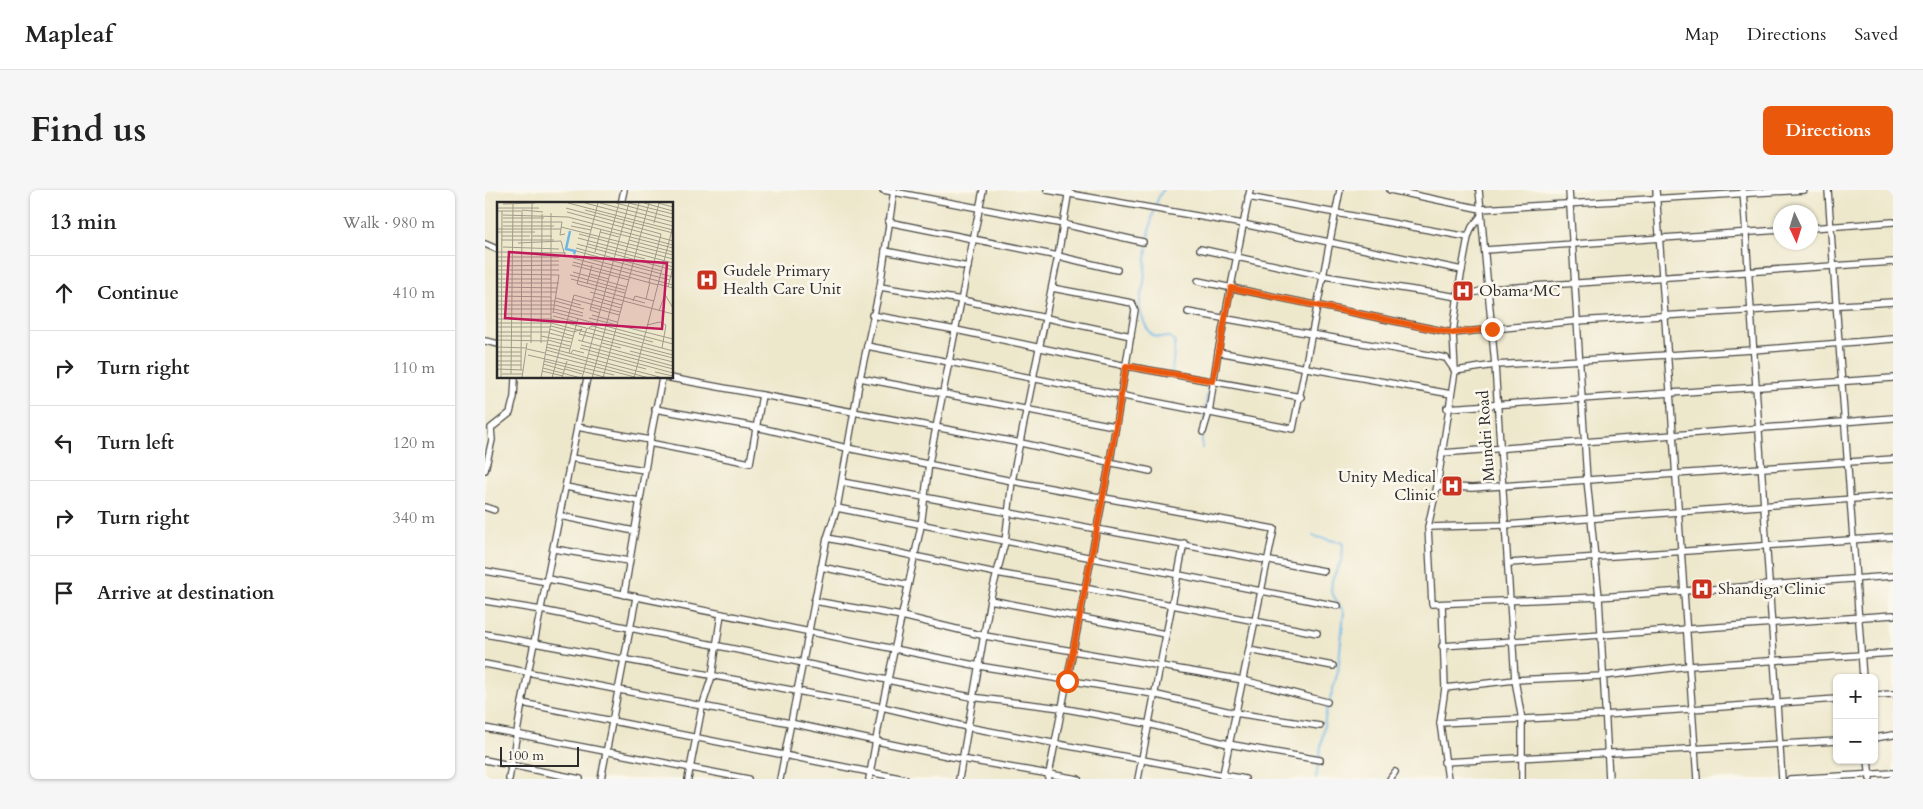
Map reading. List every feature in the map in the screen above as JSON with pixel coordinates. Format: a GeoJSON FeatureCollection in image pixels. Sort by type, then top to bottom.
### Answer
{"type":"FeatureCollection","features":[{"type":"Feature","properties":{"kind":"street"},"geometry":{"type":"LineString","coordinates":[[883,190],[1063,224],[1143,242]]}},
{"type":"Feature","properties":{"kind":"street"},"geometry":{"type":"LineString","coordinates":[[869,779],[913,555],[921,526],[929,463],[951,361],[983,190]]}},
{"type":"Feature","properties":{"kind":"street"},"geometry":{"type":"LineString","coordinates":[[1047,190],[1068,192],[1243,224],[1462,270]]}},
{"type":"Feature","properties":{"kind":"street"},"geometry":{"type":"LineString","coordinates":[[1203,432],[1209,412],[1235,257],[1250,190]]}},
{"type":"Feature","properties":{"kind":"street"},"geometry":{"type":"LineString","coordinates":[[867,346],[1293,429],[1307,368],[1311,335],[1340,190]]}},
{"type":"Feature","properties":{"kind":"street"},"geometry":{"type":"LineString","coordinates":[[1390,190],[1481,209],[1743,192],[1804,190]]}},
{"type":"Feature","properties":{"kind":"street","name":"Mundri Road"},"geometry":{"type":"LineString","coordinates":[[1479,190],[1504,485],[1515,680],[1522,720],[1522,779]]}},
{"type":"Feature","properties":{"kind":"street"},"geometry":{"type":"LineString","coordinates":[[1569,190],[1587,480],[1599,597],[1609,779]]}},
{"type":"Feature","properties":{"kind":"street"},"geometry":{"type":"LineString","coordinates":[[1656,190],[1697,779]]}},
{"type":"Feature","properties":{"kind":"street"},"geometry":{"type":"LineString","coordinates":[[1828,190],[1863,674]]}},
{"type":"Feature","properties":{"kind":"street"},"geometry":{"type":"LineString","coordinates":[[780,779],[827,538],[837,508],[872,315],[880,287],[894,191]]}},
{"type":"Feature","properties":{"kind":"street"},"geometry":{"type":"LineString","coordinates":[[959,779],[971,697],[985,636],[990,600],[1005,542],[1007,512],[1032,379],[1052,288],[1068,192]]}},
{"type":"Feature","properties":{"kind":"street"},"geometry":{"type":"LineString","coordinates":[[1743,192],[1782,779]]}},
{"type":"Feature","properties":{"kind":"street"},"geometry":{"type":"LineString","coordinates":[[1248,197],[1468,237]]}},
{"type":"Feature","properties":{"kind":"street"},"geometry":{"type":"LineString","coordinates":[[1481,216],[1472,227],[1468,237],[1462,270],[1453,333],[1455,371],[1447,408],[1437,486],[1428,527],[1432,604],[1599,597],[1893,576]]}},
{"type":"Feature","properties":{"kind":"street"},"geometry":{"type":"LineString","coordinates":[[888,222],[1058,256],[1117,270]]}},
{"type":"Feature","properties":{"kind":"street"},"geometry":{"type":"LineString","coordinates":[[1818,227],[1893,222]]}},
{"type":"Feature","properties":{"kind":"street"},"geometry":{"type":"LineString","coordinates":[[1485,250],[1773,230]]}},
{"type":"Feature","properties":{"kind":"street"},"geometry":{"type":"LineString","coordinates":[[485,244],[497,249]]}},
{"type":"Feature","properties":{"kind":"street"},"geometry":{"type":"LineString","coordinates":[[1200,249],[1324,276],[1458,297],[1488,289],[1893,262]]}},
{"type":"Feature","properties":{"kind":"street"},"geometry":{"type":"LineString","coordinates":[[885,251],[968,267]]}},
{"type":"Feature","properties":{"kind":"street"},"geometry":{"type":"LineString","coordinates":[[1198,281],[1453,333],[1577,321],[1893,302]]}},
{"type":"Feature","properties":{"kind":"street"},"geometry":{"type":"LineString","coordinates":[[880,287],[962,300],[1131,336]]}},
{"type":"Feature","properties":{"kind":"street"},"geometry":{"type":"LineString","coordinates":[[1048,776],[1053,742],[1067,681],[1071,649],[1092,558],[1135,310],[1132,303],[1052,288]]}},
{"type":"Feature","properties":{"kind":"street"},"geometry":{"type":"LineString","coordinates":[[1188,312],[1446,358],[1455,371]]}},
{"type":"Feature","properties":{"kind":"street"},"geometry":{"type":"LineString","coordinates":[[872,315],[956,330],[1126,366],[1301,396]]}},
{"type":"Feature","properties":{"kind":"street"},"geometry":{"type":"LineString","coordinates":[[1455,371],[1495,365],[1753,350],[1893,339]]}},
{"type":"Feature","properties":{"kind":"street"},"geometry":{"type":"LineString","coordinates":[[1218,352],[1451,394]]}},
{"type":"Feature","properties":{"kind":"street"},"geometry":{"type":"LineString","coordinates":[[860,378],[1114,426]]}},
{"type":"Feature","properties":{"kind":"street"},"geometry":{"type":"LineString","coordinates":[[1447,408],[1582,398],[1756,389],[1893,378]]}},
{"type":"Feature","properties":{"kind":"street"},"geometry":{"type":"LineString","coordinates":[[485,470],[492,440],[491,428],[510,413],[514,397],[515,379]]}},
{"type":"Feature","properties":{"kind":"street"},"geometry":{"type":"LineString","coordinates":[[509,779],[521,703],[554,549],[587,379]]}},
{"type":"Feature","properties":{"kind":"street"},"geometry":{"type":"LineString","coordinates":[[623,595],[662,379]]}},
{"type":"Feature","properties":{"kind":"street"},"geometry":{"type":"LineString","coordinates":[[674,379],[937,429],[1021,443],[1151,471]]}},
{"type":"Feature","properties":{"kind":"street"},"geometry":{"type":"LineString","coordinates":[[577,427],[750,463],[762,395]]}},
{"type":"Feature","properties":{"kind":"street"},"geometry":{"type":"LineString","coordinates":[[655,409],[756,427],[847,448],[1013,481],[1275,529],[1267,559],[1222,777]]}},
{"type":"Feature","properties":{"kind":"street"},"geometry":{"type":"LineString","coordinates":[[1442,453],[1501,446],[1893,418]]}},
{"type":"Feature","properties":{"kind":"street"},"geometry":{"type":"LineString","coordinates":[[571,458],[644,470]]}},
{"type":"Feature","properties":{"kind":"street"},"geometry":{"type":"LineString","coordinates":[[1437,486],[1472,488],[1761,466],[1848,463],[1893,459]]}},
{"type":"Feature","properties":{"kind":"street"},"geometry":{"type":"LineString","coordinates":[[842,482],[1184,543],[1324,571]]}},
{"type":"Feature","properties":{"kind":"street"},"geometry":{"type":"LineString","coordinates":[[565,487],[639,501]]}},
{"type":"Feature","properties":{"kind":"street"},"geometry":{"type":"LineString","coordinates":[[1428,527],[1505,525],[1893,496]]}},
{"type":"Feature","properties":{"kind":"street"},"geometry":{"type":"LineString","coordinates":[[485,507],[494,510]]}},
{"type":"Feature","properties":{"kind":"street"},"geometry":{"type":"LineString","coordinates":[[837,508],[921,526],[1262,589],[1337,606]]}},
{"type":"Feature","properties":{"kind":"street"},"geometry":{"type":"LineString","coordinates":[[560,516],[634,531]]}},
{"type":"Feature","properties":{"kind":"street"},"geometry":{"type":"LineString","coordinates":[[1509,563],[1680,553],[1893,537]]}},
{"type":"Feature","properties":{"kind":"street"},"geometry":{"type":"LineString","coordinates":[[827,538],[996,573],[1171,604],[1317,633]]}},
{"type":"Feature","properties":{"kind":"street"},"geometry":{"type":"LineString","coordinates":[[1138,779],[1158,667],[1184,543]]}},
{"type":"Feature","properties":{"kind":"street"},"geometry":{"type":"LineString","coordinates":[[554,549],[629,560]]}},
{"type":"Feature","properties":{"kind":"street"},"geometry":{"type":"LineString","coordinates":[[821,567],[907,585]]}},
{"type":"Feature","properties":{"kind":"street"},"geometry":{"type":"LineString","coordinates":[[485,570],[721,614],[979,666],[1153,694],[1235,713],[1320,726]]}},
{"type":"Feature","properties":{"kind":"street"},"geometry":{"type":"LineString","coordinates":[[601,779],[636,598]]}},
{"type":"Feature","properties":{"kind":"street"},"geometry":{"type":"LineString","coordinates":[[990,600],[1165,634]]}},
{"type":"Feature","properties":{"kind":"street"},"geometry":{"type":"LineString","coordinates":[[485,601],[541,610],[971,697],[1061,708],[1148,724],[1228,744],[1320,760]]}},
{"type":"Feature","properties":{"kind":"street"},"geometry":{"type":"LineString","coordinates":[[815,601],[902,616],[985,636],[1071,649],[1158,667],[1243,680],[1327,702]]}},
{"type":"Feature","properties":{"kind":"street"},"geometry":{"type":"LineString","coordinates":[[1441,604],[1445,688],[1440,723],[1447,779]]}},
{"type":"Feature","properties":{"kind":"street"},"geometry":{"type":"LineString","coordinates":[[688,779],[702,706],[717,646],[721,614]]}},
{"type":"Feature","properties":{"kind":"street"},"geometry":{"type":"LineString","coordinates":[[1443,646],[1601,636],[1686,628],[1893,616]]}},
{"type":"Feature","properties":{"kind":"street"},"geometry":{"type":"LineString","coordinates":[[485,634],[534,644],[624,658],[882,707],[967,727],[1053,742],[1222,777],[1245,779]]}},
{"type":"Feature","properties":{"kind":"street"},"geometry":{"type":"LineString","coordinates":[[1249,650],[1333,666]]}},
{"type":"Feature","properties":{"kind":"street"},"geometry":{"type":"LineString","coordinates":[[1445,688],[1515,680],[1603,676],[1689,666],[1893,653]]}},
{"type":"Feature","properties":{"kind":"street"},"geometry":{"type":"LineString","coordinates":[[485,664],[790,722],[1048,776],[1078,779]]}},
{"type":"Feature","properties":{"kind":"street"},"geometry":{"type":"LineString","coordinates":[[1878,695],[1893,694]]}},
{"type":"Feature","properties":{"kind":"street"},"geometry":{"type":"LineString","coordinates":[[1440,723],[1604,715],[1777,704],[1833,698]]}},
{"type":"Feature","properties":{"kind":"street"},"geometry":{"type":"LineString","coordinates":[[521,703],[696,736],[905,779]]}},
{"type":"Feature","properties":{"kind":"street"},"geometry":{"type":"LineString","coordinates":[[485,728],[748,779]]}},
{"type":"Feature","properties":{"kind":"street"},"geometry":{"type":"LineString","coordinates":[[1878,737],[1893,735]]}},
{"type":"Feature","properties":{"kind":"street"},"geometry":{"type":"LineString","coordinates":[[1444,762],[1833,741]]}},
{"type":"Feature","properties":{"kind":"street"},"geometry":{"type":"LineString","coordinates":[[485,760],[580,779]]}},
{"type":"Feature","properties":{"kind":"street"},"geometry":{"type":"LineString","coordinates":[[1868,764],[1869,777]]}},
{"type":"Feature","properties":{"kind":"street"},"geometry":{"type":"LineString","coordinates":[[1390,779],[1395,772]]}},
{"type":"Feature","properties":{"kind":"street"},"geometry":{"type":"LineString","coordinates":[[1790,779],[1869,777],[1893,773]]}},
{"type":"Feature","properties":{"kind":"waterway"},"geometry":{"type":"LineString","coordinates":[[1163,190],[1158,198],[1151,221],[1144,283],[1140,297],[1140,310],[1153,336],[1170,337],[1175,341],[1172,372]]}},
{"type":"Feature","properties":{"kind":"waterway"},"geometry":{"type":"LineString","coordinates":[[1204,419],[1209,382]]}},
{"type":"Feature","properties":{"kind":"waterway"},"geometry":{"type":"LineString","coordinates":[[1202,433],[1202,448]]}},
{"type":"Feature","properties":{"kind":"waterway"},"geometry":{"type":"LineString","coordinates":[[1313,536],[1343,543],[1342,559],[1332,580],[1331,592],[1344,612],[1338,671],[1326,713],[1316,779]]}},
{"type":"Feature","properties":{"kind":"place","name":"Gudele Primary Health Care Unit"},"geometry":{"type":"Point","coordinates":[707,280]}},
{"type":"Feature","properties":{"kind":"place","name":"Obama MC"},"geometry":{"type":"Point","coordinates":[1463,291]}},
{"type":"Feature","properties":{"kind":"place","name":"Unity Medical Clinic"},"geometry":{"type":"Point","coordinates":[1452,486]}},
{"type":"Feature","properties":{"kind":"place","name":"Shandiga Clinic"},"geometry":{"type":"Point","coordinates":[1702,589]}},
{"type":"Feature","properties":{"kind":"route"},"geometry":{"type":"LineString","coordinates":[[1067,681],[1071,649],[1092,558],[1126,366],[1213,381],[1231,288],[1453,333],[1492,329]]}}]}
